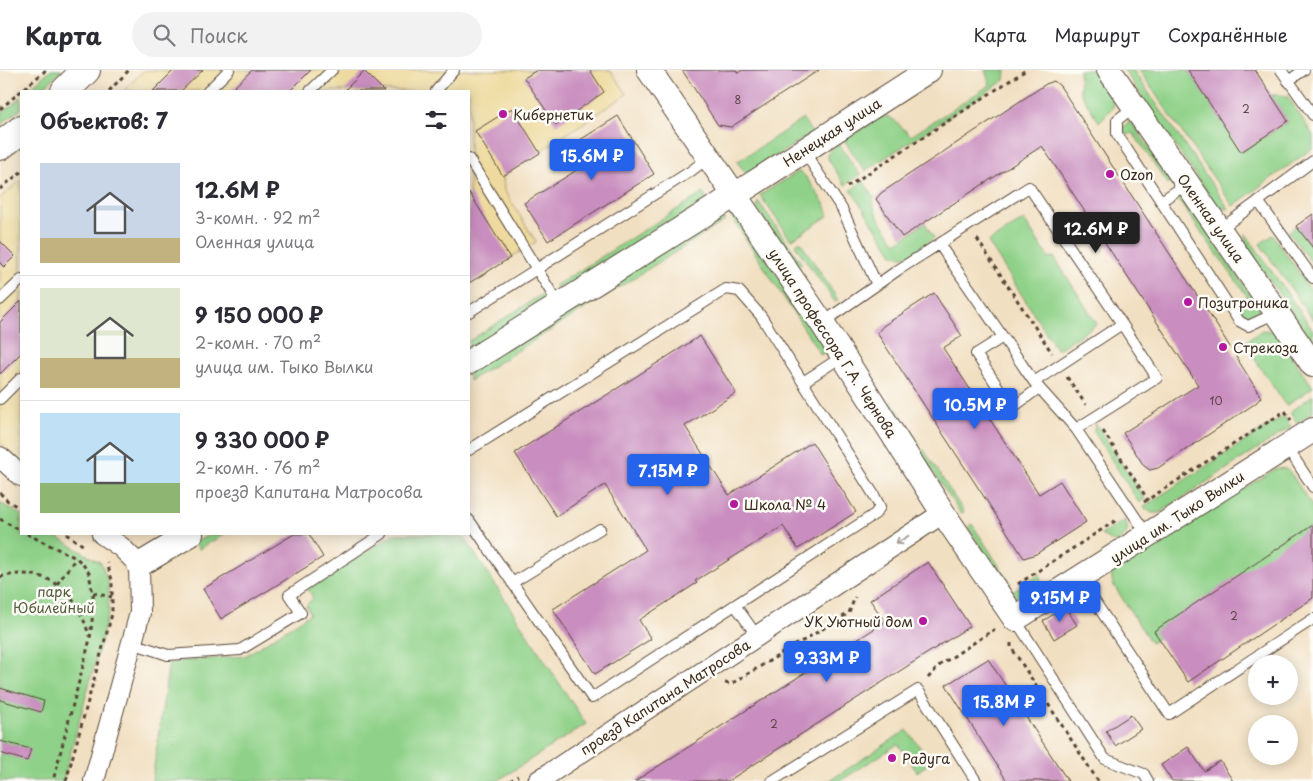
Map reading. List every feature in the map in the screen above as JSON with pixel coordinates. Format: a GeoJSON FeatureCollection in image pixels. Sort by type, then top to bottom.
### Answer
{"type":"FeatureCollection","features":[{"type":"Feature","properties":{"kind":"main road"},"geometry":{"type":"LineString","coordinates":[[66,90],[86,70]]}},
{"type":"Feature","properties":{"kind":"main road"},"geometry":{"type":"LineString","coordinates":[[0,146],[20,131]]}},
{"type":"Feature","properties":{"kind":"street","name":"улица профессора Г.А. Чернова"},"geometry":{"type":"LineString","coordinates":[[649,70],[822,323],[943,513],[1007,623]]}},
{"type":"Feature","properties":{"kind":"street","name":"Ненецкая улица"},"geometry":{"type":"LineString","coordinates":[[470,361],[736,195],[929,70]]}},
{"type":"Feature","properties":{"kind":"street","name":"Оленная улица"},"geometry":{"type":"LineString","coordinates":[[1109,70],[1313,365]]}},
{"type":"Feature","properties":{"kind":"street","name":"улица им. Тыко Вылки"},"geometry":{"type":"LineString","coordinates":[[1007,623],[1080,579],[1313,430]]}},
{"type":"Feature","properties":{"kind":"street"},"geometry":{"type":"LineString","coordinates":[[0,457],[20,475]]}},
{"type":"Feature","properties":{"kind":"street","name":"проезд Капитана Матросова"},"geometry":{"type":"LineString","coordinates":[[538,781],[943,513]]}},
{"type":"Feature","properties":{"kind":"street"},"geometry":{"type":"LineString","coordinates":[[94,781],[140,613],[139,565],[121,547],[103,535]]}},
{"type":"Feature","properties":{"kind":"street"},"geometry":{"type":"LineString","coordinates":[[139,565],[189,535]]}},
{"type":"Feature","properties":{"kind":"lane"},"geometry":{"type":"LineString","coordinates":[[209,90],[229,70]]}},
{"type":"Feature","properties":{"kind":"lane"},"geometry":{"type":"LineString","coordinates":[[311,90],[332,70]]}},
{"type":"Feature","properties":{"kind":"lane"},"geometry":{"type":"LineString","coordinates":[[437,90],[454,70]]}},
{"type":"Feature","properties":{"kind":"lane"},"geometry":{"type":"LineString","coordinates":[[1281,70],[1313,115]]}},
{"type":"Feature","properties":{"kind":"lane"},"geometry":{"type":"LineString","coordinates":[[1288,81],[1304,70]]}},
{"type":"Feature","properties":{"kind":"lane"},"geometry":{"type":"LineString","coordinates":[[1134,107],[1117,120],[1117,134],[1239,321],[1248,326],[1276,313]]}},
{"type":"Feature","properties":{"kind":"lane"},"geometry":{"type":"LineString","coordinates":[[803,150],[842,209],[877,285]]}},
{"type":"Feature","properties":{"kind":"lane"},"geometry":{"type":"LineString","coordinates":[[470,311],[692,171],[708,158]]}},
{"type":"Feature","properties":{"kind":"lane"},"geometry":{"type":"LineString","coordinates":[[1219,230],[1313,160]]}},
{"type":"Feature","properties":{"kind":"lane"},"geometry":{"type":"LineString","coordinates":[[470,161],[559,306]]}},
{"type":"Feature","properties":{"kind":"lane"},"geometry":{"type":"LineString","coordinates":[[1161,201],[1187,183]]}},
{"type":"Feature","properties":{"kind":"lane"},"geometry":{"type":"LineString","coordinates":[[822,323],[939,244],[1029,187],[1157,378],[1076,429]]}},
{"type":"Feature","properties":{"kind":"lane"},"geometry":{"type":"LineString","coordinates":[[1258,201],[1313,278]]}},
{"type":"Feature","properties":{"kind":"lane"},"geometry":{"type":"LineString","coordinates":[[939,244],[1036,385],[1076,429],[1148,536]]}},
{"type":"Feature","properties":{"kind":"lane"},"geometry":{"type":"LineString","coordinates":[[0,300],[20,281]]}},
{"type":"Feature","properties":{"kind":"lane"},"geometry":{"type":"LineString","coordinates":[[470,449],[726,289],[739,291],[760,316],[880,507],[875,514],[592,698],[470,521]]}},
{"type":"Feature","properties":{"kind":"lane"},"geometry":{"type":"LineString","coordinates":[[1002,336],[976,354],[1012,408],[1036,385],[1122,324]]}},
{"type":"Feature","properties":{"kind":"lane"},"geometry":{"type":"LineString","coordinates":[[803,382],[843,356]]}},
{"type":"Feature","properties":{"kind":"lane"},"geometry":{"type":"LineString","coordinates":[[0,399],[20,379]]}},
{"type":"Feature","properties":{"kind":"lane"},"geometry":{"type":"LineString","coordinates":[[1287,447],[1313,487]]}},
{"type":"Feature","properties":{"kind":"lane"},"geometry":{"type":"LineString","coordinates":[[512,583],[600,530]]}},
{"type":"Feature","properties":{"kind":"lane"},"geometry":{"type":"LineString","coordinates":[[132,643],[168,655],[240,650],[301,613],[289,595],[380,535]]}},
{"type":"Feature","properties":{"kind":"lane"},"geometry":{"type":"LineString","coordinates":[[1080,579],[1169,714],[1313,619]]}},
{"type":"Feature","properties":{"kind":"lane"},"geometry":{"type":"LineString","coordinates":[[735,605],[757,636]]}},
{"type":"Feature","properties":{"kind":"lane"},"geometry":{"type":"LineString","coordinates":[[1007,623],[1105,759],[1144,774],[1148,781]]}},
{"type":"Feature","properties":{"kind":"lane"},"geometry":{"type":"LineString","coordinates":[[772,781],[918,690],[976,781]]}},
{"type":"Feature","properties":{"kind":"path"},"geometry":{"type":"LineString","coordinates":[[23,90],[46,70]]}},
{"type":"Feature","properties":{"kind":"path"},"geometry":{"type":"LineString","coordinates":[[110,90],[129,70]]}},
{"type":"Feature","properties":{"kind":"path"},"geometry":{"type":"LineString","coordinates":[[833,195],[1026,70]]}},
{"type":"Feature","properties":{"kind":"path"},"geometry":{"type":"LineString","coordinates":[[0,110],[20,93]]}},
{"type":"Feature","properties":{"kind":"path"},"geometry":{"type":"LineString","coordinates":[[0,189],[20,173]]}},
{"type":"Feature","properties":{"kind":"path"},"geometry":{"type":"LineString","coordinates":[[0,494],[20,508]]}},
{"type":"Feature","properties":{"kind":"path"},"geometry":{"type":"LineString","coordinates":[[0,519],[20,530]]}},
{"type":"Feature","properties":{"kind":"path"},"geometry":{"type":"LineString","coordinates":[[29,535],[76,558],[82,563],[89,573],[94,601],[90,639],[53,781]]}},
{"type":"Feature","properties":{"kind":"path"},"geometry":{"type":"LineString","coordinates":[[67,535],[92,552]]}},
{"type":"Feature","properties":{"kind":"path"},"geometry":{"type":"LineString","coordinates":[[58,584],[76,558]]}},
{"type":"Feature","properties":{"kind":"path"},"geometry":{"type":"LineString","coordinates":[[66,781],[112,614],[112,580],[106,563],[99,558]]}},
{"type":"Feature","properties":{"kind":"path"},"geometry":{"type":"LineString","coordinates":[[0,577],[12,574],[36,575],[58,584],[74,601],[83,616],[90,639]]}},
{"type":"Feature","properties":{"kind":"path"},"geometry":{"type":"LineString","coordinates":[[93,593],[112,597]]}},
{"type":"Feature","properties":{"kind":"path"},"geometry":{"type":"LineString","coordinates":[[918,690],[940,665],[1007,623]]}},
{"type":"Feature","properties":{"kind":"green space"},"geometry":{"type":"Polygon","coordinates":[[[50,70],[62,70],[41,90],[28,90],[50,70]]]}},
{"type":"Feature","properties":{"kind":"green space"},"geometry":{"type":"Polygon","coordinates":[[[985,70],[1006,70],[1005,80],[865,171],[844,140],[878,118],[887,116],[911,136],[990,85],[985,70]]]}},
{"type":"Feature","properties":{"kind":"green space"},"geometry":{"type":"Polygon","coordinates":[[[1079,70],[1096,70],[1114,101],[1113,107],[1099,122],[1080,92],[1079,70]]]}},
{"type":"Feature","properties":{"kind":"green space"},"geometry":{"type":"Polygon","coordinates":[[[1124,70],[1133,70],[1229,209],[1217,207],[1124,70]]]}},
{"type":"Feature","properties":{"kind":"green space"},"geometry":{"type":"Polygon","coordinates":[[[1139,70],[1188,70],[1242,152],[1288,122],[1271,95],[1288,97],[1313,135],[1313,148],[1233,206],[1139,70]]]}},
{"type":"Feature","properties":{"kind":"green space"},"geometry":{"type":"Polygon","coordinates":[[[20,98],[20,110],[0,125],[0,115],[20,98]]]}},
{"type":"Feature","properties":{"kind":"green space"},"geometry":{"type":"Polygon","coordinates":[[[803,119],[812,133],[751,172],[746,173],[737,162],[803,119]]]}},
{"type":"Feature","properties":{"kind":"green space"},"geometry":{"type":"Polygon","coordinates":[[[1129,122],[1133,124],[1172,181],[1168,184],[1133,133],[1127,135],[1123,132],[1124,126],[1129,122]]]}},
{"type":"Feature","properties":{"kind":"green space"},"geometry":{"type":"Polygon","coordinates":[[[839,144],[860,175],[845,185],[828,159],[831,150],[839,144]]]}},
{"type":"Feature","properties":{"kind":"green space"},"geometry":{"type":"Polygon","coordinates":[[[798,172],[806,177],[826,206],[828,216],[791,240],[760,195],[798,172]]]}},
{"type":"Feature","properties":{"kind":"green space"},"geometry":{"type":"Polygon","coordinates":[[[863,181],[874,197],[873,203],[877,215],[896,243],[925,223],[934,238],[909,255],[898,256],[893,254],[851,190],[863,181]]]}},
{"type":"Feature","properties":{"kind":"green space"},"geometry":{"type":"Polygon","coordinates":[[[703,193],[707,201],[567,288],[555,286],[703,193]]]}},
{"type":"Feature","properties":{"kind":"green space"},"geometry":{"type":"Polygon","coordinates":[[[1181,194],[1258,305],[1260,310],[1258,313],[1249,316],[1243,313],[1240,304],[1247,296],[1176,197],[1181,194]]]}},
{"type":"Feature","properties":{"kind":"green space"},"geometry":{"type":"Polygon","coordinates":[[[758,201],[802,264],[797,266],[757,209],[758,201]]]}},
{"type":"Feature","properties":{"kind":"green space"},"geometry":{"type":"Polygon","coordinates":[[[729,213],[736,214],[826,349],[821,355],[729,213]]]}},
{"type":"Feature","properties":{"kind":"green space"},"geometry":{"type":"Polygon","coordinates":[[[721,215],[725,221],[470,380],[470,371],[701,227],[704,231],[720,221],[718,217],[721,215]]]}},
{"type":"Feature","properties":{"kind":"green space"},"geometry":{"type":"Polygon","coordinates":[[[1024,220],[1049,258],[1054,257],[1097,324],[1057,350],[988,242],[1024,220]]]}},
{"type":"Feature","properties":{"kind":"green space"},"geometry":{"type":"Polygon","coordinates":[[[1296,226],[1313,248],[1313,265],[1288,232],[1296,226]]]}},
{"type":"Feature","properties":{"kind":"green space"},"geometry":{"type":"Polygon","coordinates":[[[1245,233],[1313,330],[1313,343],[1245,245],[1245,233]]]}},
{"type":"Feature","properties":{"kind":"green space"},"geometry":{"type":"Polygon","coordinates":[[[1273,235],[1313,293],[1313,320],[1260,244],[1273,235]]]}},
{"type":"Feature","properties":{"kind":"green space"},"geometry":{"type":"Polygon","coordinates":[[[800,241],[838,300],[835,302],[795,245],[800,241]]]}},
{"type":"Feature","properties":{"kind":"green space"},"geometry":{"type":"Polygon","coordinates":[[[544,293],[544,304],[470,350],[470,340],[544,293]]]}},
{"type":"Feature","properties":{"kind":"green space"},"geometry":{"type":"Polygon","coordinates":[[[1262,330],[1273,331],[1277,335],[1313,387],[1286,406],[1244,343],[1262,330]]]}},
{"type":"Feature","properties":{"kind":"green space"},"geometry":{"type":"Polygon","coordinates":[[[1313,395],[1313,412],[1297,423],[1290,412],[1313,395]]]}},
{"type":"Feature","properties":{"kind":"green space"},"geometry":{"type":"Polygon","coordinates":[[[892,402],[920,445],[917,447],[889,404],[892,402]]]}},
{"type":"Feature","properties":{"kind":"green space"},"geometry":{"type":"Polygon","coordinates":[[[1284,416],[1291,427],[1159,513],[1152,513],[1143,507],[1284,416]]]}},
{"type":"Feature","properties":{"kind":"green space"},"geometry":{"type":"Polygon","coordinates":[[[1095,423],[1145,499],[1139,503],[1094,432],[1095,423]]]}},
{"type":"Feature","properties":{"kind":"green space"},"geometry":{"type":"Polygon","coordinates":[[[924,450],[964,512],[961,514],[920,452],[924,450]]]}},
{"type":"Feature","properties":{"kind":"green space"},"geometry":{"type":"Polygon","coordinates":[[[1277,468],[1286,469],[1292,475],[1313,508],[1313,525],[1151,643],[1113,584],[1111,574],[1114,569],[1277,468]]]}},
{"type":"Feature","properties":{"kind":"green space","name":"парк Юбилейный"},"geometry":{"type":"Polygon","coordinates":[[[0,503],[20,514],[20,535],[54,535],[101,563],[108,581],[109,611],[63,781],[0,781],[0,503]]]}},
{"type":"Feature","properties":{"kind":"green space"},"geometry":{"type":"Polygon","coordinates":[[[1125,520],[1127,531],[1116,543],[1101,535],[1125,520]]]}},
{"type":"Feature","properties":{"kind":"green space"},"geometry":{"type":"Polygon","coordinates":[[[972,524],[1011,584],[1007,587],[968,527],[972,524]]]}},
{"type":"Feature","properties":{"kind":"green space"},"geometry":{"type":"Polygon","coordinates":[[[208,535],[223,535],[199,549],[195,543],[208,535]]]}},
{"type":"Feature","properties":{"kind":"green space"},"geometry":{"type":"Polygon","coordinates":[[[392,535],[463,535],[586,724],[497,781],[152,781],[169,662],[245,656],[310,614],[306,605],[313,598],[308,589],[392,535]]]}},
{"type":"Feature","properties":{"kind":"green space"},"geometry":{"type":"Polygon","coordinates":[[[1040,574],[1042,591],[1023,601],[1012,592],[1040,574]]]}},
{"type":"Feature","properties":{"kind":"green space"},"geometry":{"type":"Polygon","coordinates":[[[907,730],[931,762],[917,772],[898,744],[840,781],[829,781],[907,730]]]}},
{"type":"Feature","properties":{"kind":"sand"},"geometry":{"type":"Polygon","coordinates":[[[144,70],[610,70],[627,94],[503,176],[504,190],[536,242],[470,282],[470,90],[125,90],[144,70]]]}},
{"type":"Feature","properties":{"kind":"sand"},"geometry":{"type":"Polygon","coordinates":[[[20,181],[20,461],[0,443],[0,198],[20,181]]]}},
{"type":"Feature","properties":{"kind":"building"},"geometry":{"type":"Polygon","coordinates":[[[174,70],[203,70],[182,90],[154,90],[174,70]]]}},
{"type":"Feature","properties":{"kind":"building"},"geometry":{"type":"Polygon","coordinates":[[[252,70],[311,70],[291,90],[231,90],[252,70]]]}},
{"type":"Feature","properties":{"kind":"building"},"geometry":{"type":"Polygon","coordinates":[[[537,70],[590,70],[604,92],[556,125],[524,78],[537,70]]]}},
{"type":"Feature","properties":{"kind":"building"},"geometry":{"type":"Polygon","coordinates":[[[682,70],[736,70],[738,73],[742,70],[819,70],[731,127],[718,125],[682,70]]]}},
{"type":"Feature","properties":{"kind":"building"},"geometry":{"type":"Polygon","coordinates":[[[1188,70],[1255,70],[1288,121],[1241,152],[1188,70]]]}},
{"type":"Feature","properties":{"kind":"building"},"geometry":{"type":"Polygon","coordinates":[[[364,71],[383,90],[345,90],[364,71]]]}},
{"type":"Feature","properties":{"kind":"building"},"geometry":{"type":"Polygon","coordinates":[[[1054,81],[1060,86],[1217,326],[1261,397],[1256,403],[1158,468],[1150,470],[1144,466],[1123,433],[1198,385],[1042,146],[902,237],[876,199],[881,193],[1046,84],[1054,81]]]}},
{"type":"Feature","properties":{"kind":"building"},"geometry":{"type":"Polygon","coordinates":[[[512,108],[540,153],[503,176],[475,131],[512,108]]]}},
{"type":"Feature","properties":{"kind":"building"},"geometry":{"type":"Polygon","coordinates":[[[618,116],[654,174],[548,241],[524,203],[593,160],[580,140],[618,116]]]}},
{"type":"Feature","properties":{"kind":"building"},"geometry":{"type":"Polygon","coordinates":[[[470,194],[510,258],[470,282],[470,194]]]}},
{"type":"Feature","properties":{"kind":"building"},"geometry":{"type":"Polygon","coordinates":[[[1313,214],[1313,248],[1296,226],[1313,214]]]}},
{"type":"Feature","properties":{"kind":"building"},"geometry":{"type":"Polygon","coordinates":[[[0,241],[15,256],[4,267],[0,263],[0,241]]]}},
{"type":"Feature","properties":{"kind":"building"},"geometry":{"type":"Polygon","coordinates":[[[934,293],[962,336],[943,348],[1039,494],[1060,481],[1086,522],[1036,554],[1024,558],[877,333],[883,326],[934,293]]]}},
{"type":"Feature","properties":{"kind":"building"},"geometry":{"type":"Polygon","coordinates":[[[20,302],[20,354],[0,374],[0,322],[20,302]]]}},
{"type":"Feature","properties":{"kind":"building","name":"Школа № 4"},"geometry":{"type":"Polygon","coordinates":[[[700,336],[736,393],[685,426],[729,495],[812,442],[856,512],[798,549],[783,526],[695,581],[697,583],[639,620],[651,639],[595,674],[553,609],[646,550],[605,485],[556,516],[515,453],[700,336]]]}},
{"type":"Feature","properties":{"kind":"building"},"geometry":{"type":"Polygon","coordinates":[[[1313,525],[1313,598],[1188,682],[1154,631],[1313,525]]]}},
{"type":"Feature","properties":{"kind":"building"},"geometry":{"type":"Polygon","coordinates":[[[292,535],[310,535],[323,557],[221,619],[203,589],[292,535]]]}},
{"type":"Feature","properties":{"kind":"building"},"geometry":{"type":"Polygon","coordinates":[[[928,562],[970,626],[728,781],[635,781],[885,622],[870,600],[928,562]]]}},
{"type":"Feature","properties":{"kind":"building"},"geometry":{"type":"Polygon","coordinates":[[[1065,607],[1077,625],[1054,639],[1043,621],[1065,607]]]}},
{"type":"Feature","properties":{"kind":"building"},"geometry":{"type":"Polygon","coordinates":[[[988,659],[1068,781],[1007,781],[946,685],[988,659]]]}},
{"type":"Feature","properties":{"kind":"building"},"geometry":{"type":"Polygon","coordinates":[[[0,688],[44,701],[41,712],[0,700],[0,688]]]}},
{"type":"Feature","properties":{"kind":"building"},"geometry":{"type":"Polygon","coordinates":[[[1131,715],[1141,729],[1115,746],[1106,731],[1131,715]]]}},
{"type":"Feature","properties":{"kind":"building"},"geometry":{"type":"Polygon","coordinates":[[[0,741],[31,749],[27,761],[0,753],[0,741]]]}},
{"type":"Feature","properties":{"kind":"building"},"geometry":{"type":"Polygon","coordinates":[[[1188,747],[1204,771],[1220,761],[1233,781],[1172,781],[1161,765],[1188,747]]]}},
{"type":"Feature","properties":{"kind":"place","name":"Кибернетик"},"geometry":{"type":"Point","coordinates":[503,114]}},
{"type":"Feature","properties":{"kind":"place","name":"Ozon"},"geometry":{"type":"Point","coordinates":[1110,174]}},
{"type":"Feature","properties":{"kind":"place","name":"Позитроника"},"geometry":{"type":"Point","coordinates":[1188,302]}},
{"type":"Feature","properties":{"kind":"place","name":"Стрекоза"},"geometry":{"type":"Point","coordinates":[1223,347]}},
{"type":"Feature","properties":{"kind":"place","name":"Школа № 4"},"geometry":{"type":"Point","coordinates":[734,504]}},
{"type":"Feature","properties":{"kind":"place","name":"УК Уютный дом"},"geometry":{"type":"Point","coordinates":[923,621]}},
{"type":"Feature","properties":{"kind":"place","name":"Радуга"},"geometry":{"type":"Point","coordinates":[892,758]}}]}
